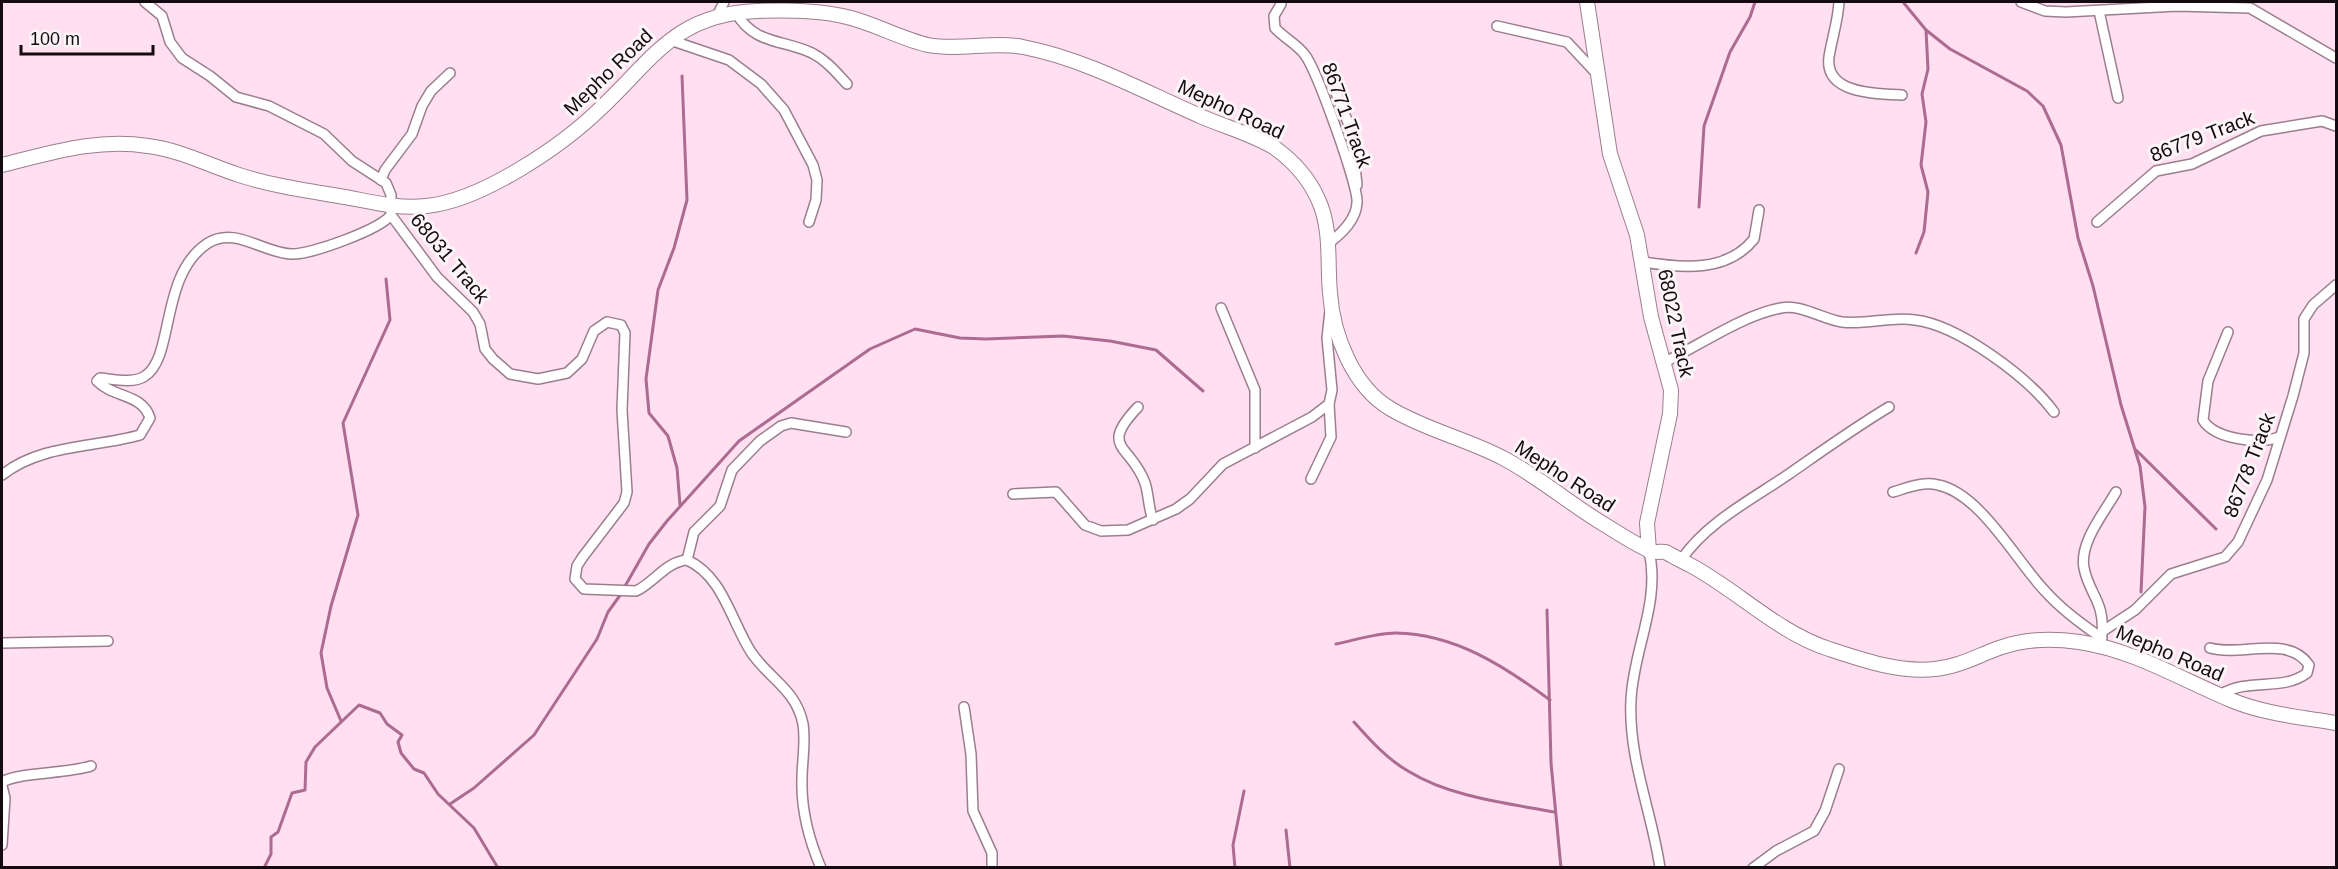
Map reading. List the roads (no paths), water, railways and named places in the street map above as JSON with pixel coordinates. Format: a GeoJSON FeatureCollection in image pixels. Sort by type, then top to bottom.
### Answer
{"type":"FeatureCollection","features":[{"type":"Feature","properties":{"kind":"street"},"geometry":{"type":"LineString","coordinates":[[145,2],[162,16]]}},
{"type":"Feature","properties":{"kind":"street"},"geometry":{"type":"LineString","coordinates":[[159,2],[170,42],[182,58],[210,75],[236,97],[269,106],[324,134],[352,161],[381,180],[385,170],[412,135],[422,106],[431,91],[450,74]]}},
{"type":"Feature","properties":{"kind":"street"},"geometry":{"type":"LineString","coordinates":[[717,16],[724,2]]}},
{"type":"Feature","properties":{"kind":"street","name":"68022 Track"},"geometry":{"type":"LineString","coordinates":[[1587,2],[1610,154],[1630,211],[1643,262],[1651,317],[1665,362],[1671,401],[1648,515],[1653,587],[1635,672],[1631,723],[1660,867]]}},
{"type":"Feature","properties":{"kind":"street"},"geometry":{"type":"LineString","coordinates":[[1839,2],[1835,38],[1829,56],[1830,75],[1835,81],[1850,88],[1902,95]]}},
{"type":"Feature","properties":{"kind":"street"},"geometry":{"type":"LineString","coordinates":[[2021,2],[2045,11],[2176,6],[2256,10],[2337,58]]}},
{"type":"Feature","properties":{"kind":"street"},"geometry":{"type":"LineString","coordinates":[[2218,2],[2232,9]]}},
{"type":"Feature","properties":{"kind":"street","name":"86771 Track"},"geometry":{"type":"LineString","coordinates":[[1281,4],[1274,16],[1275,28],[1296,45],[1311,65],[1331,113],[1357,196],[1355,213],[1329,243]]}},
{"type":"Feature","properties":{"kind":"street"},"geometry":{"type":"LineString","coordinates":[[2100,10],[2118,98]]}},
{"type":"Feature","properties":{"kind":"street","name":"Mepho Road"},"geometry":{"type":"LineString","coordinates":[[2,165],[100,143],[143,144],[167,149],[241,176],[392,211],[448,202],[528,164],[588,120],[669,40],[693,24],[717,16],[736,13],[815,12],[845,16],[924,44],[945,47],[1018,46],[1138,87],[1252,136],[1291,161],[1317,195],[1322,208],[1329,243],[1330,303],[1334,320],[1361,383],[1376,399],[1414,420],[1500,456],[1649,551],[1664,551],[1681,560],[1807,640],[1889,666],[1932,670],[1959,666],[2003,646],[2026,641],[2102,638],[2220,695],[2257,709],[2337,723]]}},
{"type":"Feature","properties":{"kind":"street"},"geometry":{"type":"LineString","coordinates":[[736,13],[743,25],[759,37],[815,54],[847,84]]}},
{"type":"Feature","properties":{"kind":"street"},"geometry":{"type":"LineString","coordinates":[[1497,26],[1567,42],[1596,73]]}},
{"type":"Feature","properties":{"kind":"street"},"geometry":{"type":"LineString","coordinates":[[669,40],[729,60],[761,84],[784,110],[813,165],[817,180],[816,200],[809,222]]}},
{"type":"Feature","properties":{"kind":"street"},"geometry":{"type":"LineString","coordinates":[[1334,79],[1336,93],[1351,130],[1357,196]]}},
{"type":"Feature","properties":{"kind":"street","name":"86779 Track"},"geometry":{"type":"LineString","coordinates":[[2097,222],[2156,171],[2192,164],[2261,131],[2322,122],[2337,126]]}},
{"type":"Feature","properties":{"kind":"street","name":"68031 Track"},"geometry":{"type":"LineString","coordinates":[[381,180],[389,188],[392,211],[437,277],[467,304],[480,324],[485,349],[510,374],[538,379],[567,373],[582,359],[594,331],[607,322],[621,325],[625,333],[622,410],[627,492],[624,503],[582,558],[575,579],[584,589],[621,593],[636,591],[678,561],[687,560]]}},
{"type":"Feature","properties":{"kind":"street"},"geometry":{"type":"LineString","coordinates":[[1643,262],[1691,268],[1724,260],[1739,252],[1754,239],[1759,210]]}},
{"type":"Feature","properties":{"kind":"street"},"geometry":{"type":"LineString","coordinates":[[2,475],[13,466],[68,447],[140,435],[150,418],[147,409],[139,401],[99,384],[97,381],[100,378],[139,379],[149,372],[160,353],[180,277],[193,256],[211,241],[231,237],[278,252],[299,254],[314,252],[381,226],[392,211]]}},
{"type":"Feature","properties":{"kind":"street","name":"86778 Track"},"geometry":{"type":"LineString","coordinates":[[2102,638],[2135,610],[2171,574],[2188,567],[2215,561],[2231,551],[2267,480],[2304,353],[2304,319],[2313,305],[2337,285]]}},
{"type":"Feature","properties":{"kind":"street"},"geometry":{"type":"LineString","coordinates":[[1311,479],[1331,437],[1329,404],[1332,390],[1327,338],[1330,303]]}},
{"type":"Feature","properties":{"kind":"street"},"geometry":{"type":"LineString","coordinates":[[1665,362],[1756,316],[1784,307],[1798,308],[1842,322],[1917,320],[1938,327],[1988,353],[2034,390],[2054,412]]}},
{"type":"Feature","properties":{"kind":"street"},"geometry":{"type":"LineString","coordinates":[[1221,308],[1255,390],[1254,448]]}},
{"type":"Feature","properties":{"kind":"street"},"geometry":{"type":"LineString","coordinates":[[2228,332],[2208,381],[2203,420],[2212,430],[2227,435],[2267,441],[2279,436]]}},
{"type":"Feature","properties":{"kind":"street"},"geometry":{"type":"LineString","coordinates":[[1013,494],[1056,492],[1085,525],[1101,531],[1128,530],[1153,520],[1190,499],[1223,464],[1312,417],[1329,404]]}},
{"type":"Feature","properties":{"kind":"street"},"geometry":{"type":"LineString","coordinates":[[1138,407],[1123,423],[1118,436],[1120,445],[1144,483],[1153,520]]}},
{"type":"Feature","properties":{"kind":"street"},"geometry":{"type":"LineString","coordinates":[[1681,560],[1700,536],[1728,515],[1830,443],[1888,407]]}},
{"type":"Feature","properties":{"kind":"street"},"geometry":{"type":"LineString","coordinates":[[821,867],[803,806],[802,719],[784,685],[750,650],[718,588],[700,568],[687,560],[694,532],[720,506],[732,470],[773,430],[791,423],[846,432]]}},
{"type":"Feature","properties":{"kind":"street"},"geometry":{"type":"LineString","coordinates":[[1893,492],[1923,484],[1936,484],[1957,494],[1993,524],[2054,600],[2102,638]]}},
{"type":"Feature","properties":{"kind":"street"},"geometry":{"type":"LineString","coordinates":[[2102,638],[2101,609],[2087,579],[2084,556],[2092,533],[2116,492]]}},
{"type":"Feature","properties":{"kind":"street"},"geometry":{"type":"LineString","coordinates":[[2,643],[108,641]]}},
{"type":"Feature","properties":{"kind":"street"},"geometry":{"type":"LineString","coordinates":[[2210,648],[2231,652],[2275,648],[2297,654],[2309,665],[2307,673],[2295,680],[2247,684],[2220,695]]}},
{"type":"Feature","properties":{"kind":"street"},"geometry":{"type":"LineString","coordinates":[[964,707],[971,754],[973,811],[992,853],[992,867]]}},
{"type":"Feature","properties":{"kind":"street"},"geometry":{"type":"LineString","coordinates":[[2,845],[4,791],[2,784],[15,777],[54,774],[91,766]]}},
{"type":"Feature","properties":{"kind":"street"},"geometry":{"type":"LineString","coordinates":[[1753,867],[1776,851],[1814,831],[1825,811],[1839,769]]}},
{"type":"Feature","properties":{"kind":"waterway"},"geometry":{"type":"LineString","coordinates":[[1699,207],[1704,126],[1730,52],[1750,17],[1755,2]]}},
{"type":"Feature","properties":{"kind":"waterway"},"geometry":{"type":"LineString","coordinates":[[1903,2],[1926,30],[1950,49],[2027,91],[2043,106],[2061,145],[2078,238],[2093,286],[2121,405],[2140,466],[2145,507],[2141,592]]}},
{"type":"Feature","properties":{"kind":"waterway"},"geometry":{"type":"LineString","coordinates":[[1916,253],[1924,232],[1928,192],[1921,165],[1926,122],[1922,94],[1928,69],[1926,30]]}},
{"type":"Feature","properties":{"kind":"waterway"},"geometry":{"type":"LineString","coordinates":[[680,505],[677,468],[668,436],[649,413],[646,379],[658,290],[674,248],[687,200],[682,76]]}},
{"type":"Feature","properties":{"kind":"waterway"},"geometry":{"type":"LineString","coordinates":[[341,721],[327,688],[321,653],[331,606],[358,515],[343,423],[390,320],[386,279]]}},
{"type":"Feature","properties":{"kind":"waterway"},"geometry":{"type":"LineString","coordinates":[[624,588],[649,544],[739,441],[870,349],[915,329],[960,338],[1063,336],[1110,341],[1156,350],[1203,391]]}},
{"type":"Feature","properties":{"kind":"waterway"},"geometry":{"type":"LineString","coordinates":[[2136,450],[2216,529]]}},
{"type":"Feature","properties":{"kind":"waterway"},"geometry":{"type":"LineString","coordinates":[[450,804],[474,788],[534,735],[597,639],[608,612],[621,594]]}},
{"type":"Feature","properties":{"kind":"waterway"},"geometry":{"type":"LineString","coordinates":[[1547,610],[1551,763],[1561,868]]}},
{"type":"Feature","properties":{"kind":"waterway"},"geometry":{"type":"LineString","coordinates":[[1336,644],[1389,633],[1438,639],[1497,664],[1550,700]]}},
{"type":"Feature","properties":{"kind":"waterway"},"geometry":{"type":"LineString","coordinates":[[264,868],[271,854],[271,837],[278,832],[292,793],[305,790],[306,762],[315,747],[359,705],[380,713],[387,724],[402,735],[398,742],[401,753],[414,769],[424,773],[438,794],[474,828],[498,868]]}},
{"type":"Feature","properties":{"kind":"waterway"},"geometry":{"type":"LineString","coordinates":[[1354,722],[1393,761],[1424,780],[1479,798],[1554,812]]}},
{"type":"Feature","properties":{"kind":"waterway"},"geometry":{"type":"LineString","coordinates":[[1235,868],[1233,845],[1244,791]]}},
{"type":"Feature","properties":{"kind":"waterway"},"geometry":{"type":"LineString","coordinates":[[1286,830],[1290,868]]}}]}
